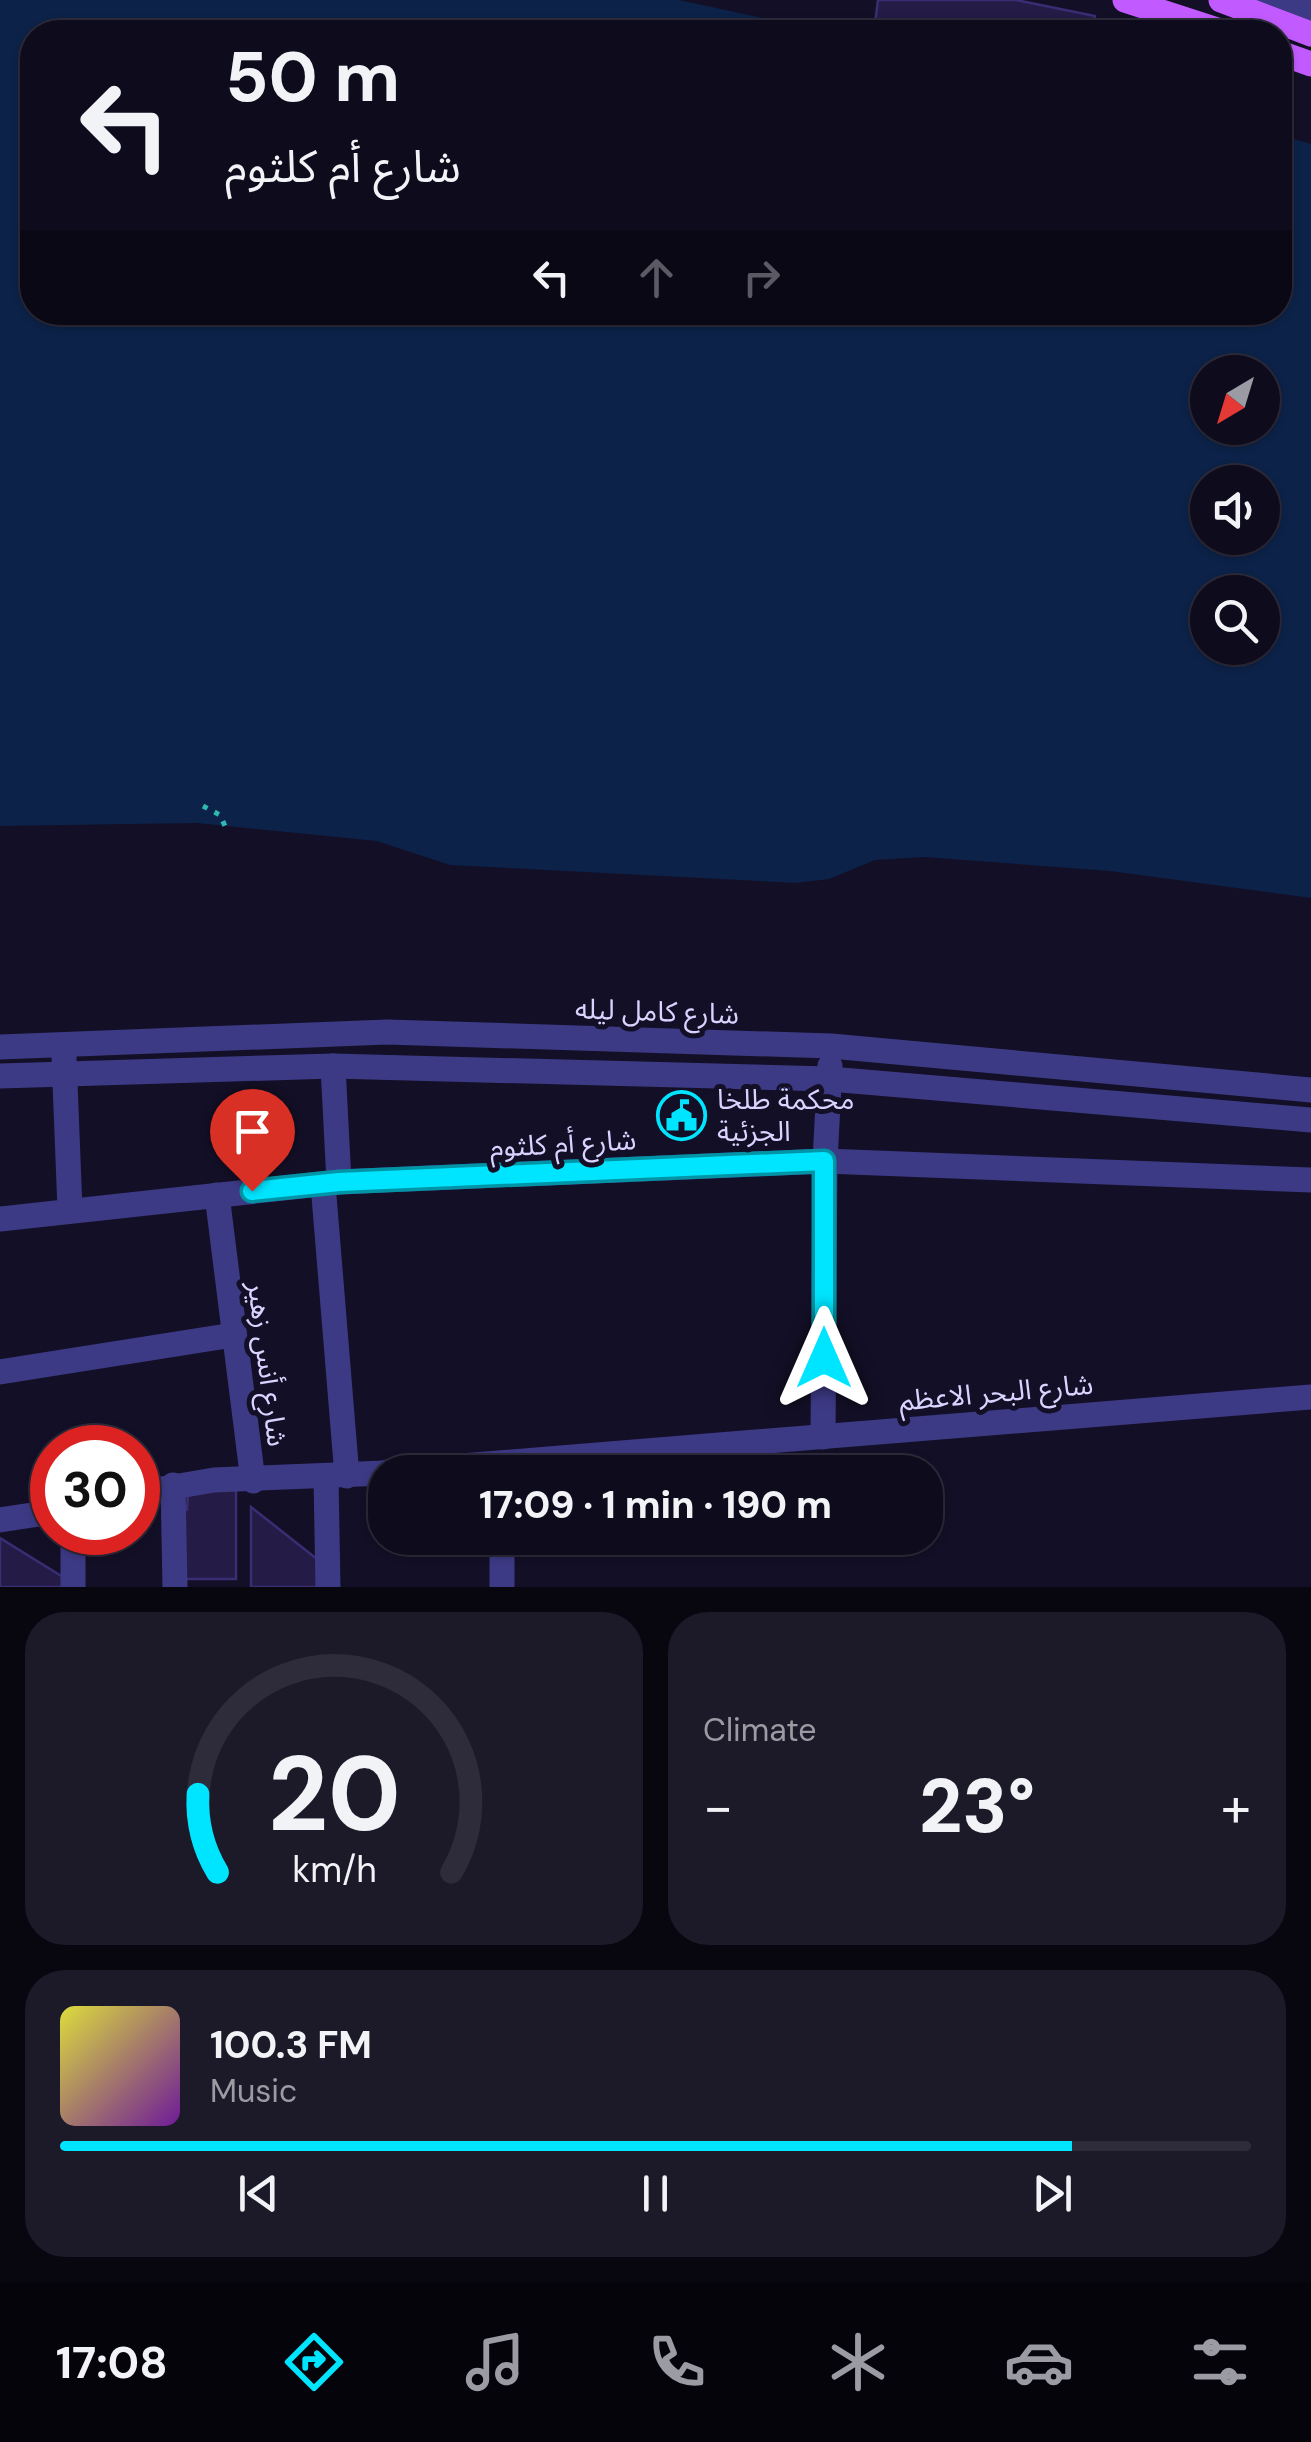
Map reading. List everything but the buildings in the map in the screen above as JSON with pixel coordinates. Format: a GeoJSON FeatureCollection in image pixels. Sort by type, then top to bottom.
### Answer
{"type":"FeatureCollection","features":[{"type":"Feature","properties":{"kind":"main road"},"geometry":{"type":"LineString","coordinates":[[1125,0],[1186,20]]}},
{"type":"Feature","properties":{"kind":"main road"},"geometry":{"type":"LineString","coordinates":[[1221,0],[1274,20]]}},
{"type":"Feature","properties":{"kind":"street"},"geometry":{"type":"LineString","coordinates":[[1242,0],[1311,12]]}},
{"type":"Feature","properties":{"kind":"street","name":"شارع كامل ليله"},"geometry":{"type":"LineString","coordinates":[[0,1047],[388,1032],[831,1046],[1311,1090]]}},
{"type":"Feature","properties":{"kind":"street"},"geometry":{"type":"LineString","coordinates":[[824,1437],[824,1161],[831,1046]]}},
{"type":"Feature","properties":{"kind":"street"},"geometry":{"type":"LineString","coordinates":[[64,1047],[70,1210]]}},
{"type":"Feature","properties":{"kind":"street"},"geometry":{"type":"LineString","coordinates":[[328,1587],[337,1477],[331,1183],[333,1066]]}},
{"type":"Feature","properties":{"kind":"street"},"geometry":{"type":"LineString","coordinates":[[0,1076],[333,1066],[830,1079],[1311,1120]]}},
{"type":"Feature","properties":{"kind":"street","name":"شارع أم كلثوم"},"geometry":{"type":"LineString","coordinates":[[0,1219],[331,1183],[824,1161],[1311,1180]]}},
{"type":"Feature","properties":{"kind":"street","name":"شارع أنس زهير"},"geometry":{"type":"LineString","coordinates":[[217,1195],[253,1481]]}},
{"type":"Feature","properties":{"kind":"street"},"geometry":{"type":"LineString","coordinates":[[0,1372],[233,1335]]}},
{"type":"Feature","properties":{"kind":"street","name":"شارع البحر الاعظم"},"geometry":{"type":"LineString","coordinates":[[631,1455],[1311,1396]]}},
{"type":"Feature","properties":{"kind":"street","name":"شارع البحر الاعظم"},"geometry":{"type":"LineString","coordinates":[[160,1488],[368,1474]]}},
{"type":"Feature","properties":{"kind":"street"},"geometry":{"type":"LineString","coordinates":[[173,1485],[175,1587]]}},
{"type":"Feature","properties":{"kind":"street"},"geometry":{"type":"LineString","coordinates":[[0,1520],[30,1515]]}},
{"type":"Feature","properties":{"kind":"street"},"geometry":{"type":"LineString","coordinates":[[73,1555],[73,1587]]}},
{"type":"Feature","properties":{"kind":"street"},"geometry":{"type":"LineString","coordinates":[[502,1555],[502,1587]]}},
{"type":"Feature","properties":{"kind":"path"},"geometry":{"type":"LineString","coordinates":[[203,806],[220,815],[226,826]]}},
{"type":"Feature","properties":{"kind":"water"},"geometry":{"type":"Polygon","coordinates":[[[0,0],[679,0],[773,20],[20,20],[20,325],[1292,325],[1292,138],[1311,144],[1311,898],[1110,871],[924,857],[875,860],[829,879],[796,883],[450,865],[377,841],[197,823],[0,826],[0,0]]]}},
{"type":"Feature","properties":{"kind":"place","name":"محكمة طلخا الجزئية"},"geometry":{"type":"Point","coordinates":[682,1115]}},
{"type":"Feature","properties":{"kind":"route"},"geometry":{"type":"LineString","coordinates":[[252,1191],[339,1182],[824,1161],[824,1358]]}}]}
